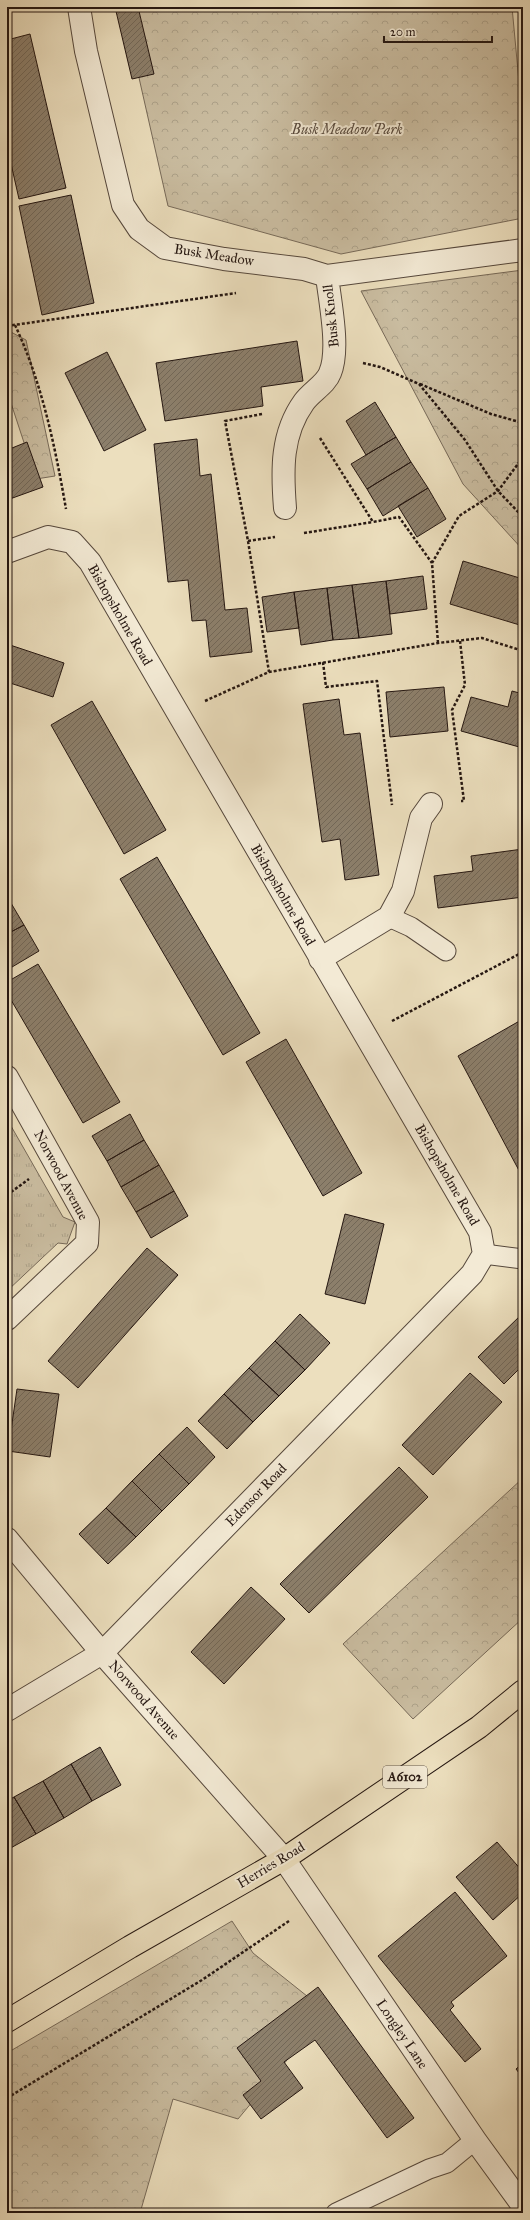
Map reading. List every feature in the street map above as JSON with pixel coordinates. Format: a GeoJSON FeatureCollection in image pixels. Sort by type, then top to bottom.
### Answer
{"type":"FeatureCollection","features":[{"type":"Feature","properties":{"kind":"main road","name":"Herries Road"},"geometry":{"type":"LineString","coordinates":[[7,2021],[130,1947],[284,1859],[479,1727],[523,1691]]}},
{"type":"Feature","properties":{"kind":"street","name":"Busk Meadow"},"geometry":{"type":"LineString","coordinates":[[80,7],[86,51],[123,205],[139,230],[165,248],[304,269],[327,276],[523,250]]}},
{"type":"Feature","properties":{"kind":"street","name":"Busk Knoll"},"geometry":{"type":"LineString","coordinates":[[285,508],[283,476],[286,439],[295,416],[306,400],[330,374],[335,357],[327,276]]}},
{"type":"Feature","properties":{"kind":"street"},"geometry":{"type":"LineString","coordinates":[[7,552],[48,537],[72,542]]}},
{"type":"Feature","properties":{"kind":"street","name":"Bishopsholme Road"},"geometry":{"type":"LineString","coordinates":[[72,542],[90,562],[480,1232],[484,1254]]}},
{"type":"Feature","properties":{"kind":"street"},"geometry":{"type":"LineString","coordinates":[[320,959],[389,917],[403,891],[421,818],[431,804]]}},
{"type":"Feature","properties":{"kind":"street","name":"Norwood Avenue"},"geometry":{"type":"LineString","coordinates":[[7,1077],[88,1222],[87,1243],[7,1319]]}},
{"type":"Feature","properties":{"kind":"street","name":"Edensor Road"},"geometry":{"type":"LineString","coordinates":[[7,1710],[102,1653],[472,1274],[484,1254]]}},
{"type":"Feature","properties":{"kind":"street","name":"Norwood Avenue"},"geometry":{"type":"LineString","coordinates":[[7,1539],[102,1653],[284,1859]]}},
{"type":"Feature","properties":{"kind":"street","name":"Longley Lane"},"geometry":{"type":"LineString","coordinates":[[284,1859],[474,2140],[523,2206]]}},
{"type":"Feature","properties":{"kind":"lane"},"geometry":{"type":"LineString","coordinates":[[389,917],[411,927],[446,951]]}},
{"type":"Feature","properties":{"kind":"lane"},"geometry":{"type":"LineString","coordinates":[[484,1254],[523,1259]]}},
{"type":"Feature","properties":{"kind":"lane"},"geometry":{"type":"LineString","coordinates":[[336,2213],[429,2169],[446,2163],[474,2140]]}},
{"type":"Feature","properties":{"kind":"path"},"geometry":{"type":"LineString","coordinates":[[7,326],[242,292]]}},
{"type":"Feature","properties":{"kind":"path"},"geometry":{"type":"LineString","coordinates":[[15,326],[28,353],[54,442],[72,542]]}},
{"type":"Feature","properties":{"kind":"path"},"geometry":{"type":"LineString","coordinates":[[335,357],[380,367],[491,414],[523,423]]}},
{"type":"Feature","properties":{"kind":"path"},"geometry":{"type":"LineString","coordinates":[[419,384],[465,440],[498,491],[523,517]]}},
{"type":"Feature","properties":{"kind":"path"},"geometry":{"type":"LineString","coordinates":[[438,643],[432,563],[459,516],[498,491],[523,457]]}},
{"type":"Feature","properties":{"kind":"path"},"geometry":{"type":"LineString","coordinates":[[303,533],[373,522]]}},
{"type":"Feature","properties":{"kind":"path"},"geometry":{"type":"LineString","coordinates":[[248,541],[279,536]]}},
{"type":"Feature","properties":{"kind":"path"},"geometry":{"type":"LineString","coordinates":[[178,713],[268,672],[323,662],[438,643],[482,638],[523,651]]}},
{"type":"Feature","properties":{"kind":"path"},"geometry":{"type":"LineString","coordinates":[[431,804],[464,801],[452,710],[465,685],[460,641]]}},
{"type":"Feature","properties":{"kind":"path"},"geometry":{"type":"LineString","coordinates":[[323,662],[326,687],[377,681],[393,813]]}},
{"type":"Feature","properties":{"kind":"path"},"geometry":{"type":"LineString","coordinates":[[365,1035],[523,952]]}},
{"type":"Feature","properties":{"kind":"path"},"geometry":{"type":"LineString","coordinates":[[7,1195],[31,1177]]}},
{"type":"Feature","properties":{"kind":"path"},"geometry":{"type":"LineString","coordinates":[[7,2098],[202,1980],[314,1904]]}},
{"type":"Feature","properties":{"kind":"green space","name":"Busk Meadow Park"},"geometry":{"type":"Polygon","coordinates":[[[123,7],[512,7],[523,125],[523,218],[341,254],[168,206],[123,7]]]}},
{"type":"Feature","properties":{"kind":"green space"},"geometry":{"type":"Polygon","coordinates":[[[523,270],[523,550],[463,484],[361,291],[523,270]]]}},
{"type":"Feature","properties":{"kind":"green space"},"geometry":{"type":"Polygon","coordinates":[[[7,330],[26,340],[55,476],[36,479],[7,391],[7,330]]]}},
{"type":"Feature","properties":{"kind":"green space"},"geometry":{"type":"Polygon","coordinates":[[[7,1119],[63,1217],[75,1222],[67,1244],[58,1243],[7,1291],[7,1119]]]}},
{"type":"Feature","properties":{"kind":"green space"},"geometry":{"type":"Polygon","coordinates":[[[523,1478],[523,1618],[413,1719],[343,1644],[523,1478]]]}},
{"type":"Feature","properties":{"kind":"green space"},"geometry":{"type":"Polygon","coordinates":[[[232,1921],[253,1953],[327,2012],[238,2119],[173,2099],[140,2213],[7,2213],[7,2053],[232,1921]]]}},
{"type":"Feature","properties":{"kind":"building"},"geometry":{"type":"Polygon","coordinates":[[[115,7],[138,7],[154,74],[132,79],[115,7]]]}},
{"type":"Feature","properties":{"kind":"building"},"geometry":{"type":"Polygon","coordinates":[[[30,34],[66,188],[19,199],[7,146],[7,40],[30,34]]]}},
{"type":"Feature","properties":{"kind":"building"},"geometry":{"type":"Polygon","coordinates":[[[71,195],[94,303],[42,315],[19,206],[71,195]]]}},
{"type":"Feature","properties":{"kind":"building"},"geometry":{"type":"Polygon","coordinates":[[[297,341],[303,381],[261,387],[263,406],[165,421],[156,363],[297,341]]]}},
{"type":"Feature","properties":{"kind":"building"},"geometry":{"type":"Polygon","coordinates":[[[107,352],[146,430],[104,451],[65,373],[107,352]]]}},
{"type":"Feature","properties":{"kind":"building"},"geometry":{"type":"Polygon","coordinates":[[[375,402],[396,437],[366,455],[346,421],[375,402]]]}},
{"type":"Feature","properties":{"kind":"building"},"geometry":{"type":"Polygon","coordinates":[[[396,437],[411,462],[367,489],[351,464],[396,437]]]}},
{"type":"Feature","properties":{"kind":"building"},"geometry":{"type":"Polygon","coordinates":[[[197,439],[200,476],[211,474],[225,610],[247,608],[252,652],[210,657],[206,620],[192,621],[188,580],[168,582],[154,444],[197,439]]]}},
{"type":"Feature","properties":{"kind":"building"},"geometry":{"type":"Polygon","coordinates":[[[27,442],[43,487],[7,500],[7,450],[27,442]]]}},
{"type":"Feature","properties":{"kind":"building"},"geometry":{"type":"Polygon","coordinates":[[[411,462],[428,488],[383,516],[367,489],[411,462]]]}},
{"type":"Feature","properties":{"kind":"building"},"geometry":{"type":"Polygon","coordinates":[[[428,488],[446,519],[417,537],[398,506],[428,488]]]}},
{"type":"Feature","properties":{"kind":"building"},"geometry":{"type":"Polygon","coordinates":[[[463,561],[523,579],[523,626],[450,604],[463,561]]]}},
{"type":"Feature","properties":{"kind":"building"},"geometry":{"type":"Polygon","coordinates":[[[423,576],[427,609],[390,614],[386,581],[423,576]]]}},
{"type":"Feature","properties":{"kind":"building"},"geometry":{"type":"Polygon","coordinates":[[[386,581],[392,634],[359,638],[352,585],[386,581]]]}},
{"type":"Feature","properties":{"kind":"building"},"geometry":{"type":"Polygon","coordinates":[[[352,585],[359,638],[333,640],[327,588],[352,585]]]}},
{"type":"Feature","properties":{"kind":"building"},"geometry":{"type":"Polygon","coordinates":[[[327,588],[333,640],[301,645],[294,592],[327,588]]]}},
{"type":"Feature","properties":{"kind":"building"},"geometry":{"type":"Polygon","coordinates":[[[294,592],[299,628],[267,632],[262,597],[294,592]]]}},
{"type":"Feature","properties":{"kind":"building"},"geometry":{"type":"Polygon","coordinates":[[[7,644],[64,663],[53,697],[7,682],[7,644]]]}},
{"type":"Feature","properties":{"kind":"building"},"geometry":{"type":"Polygon","coordinates":[[[444,687],[448,731],[390,737],[386,692],[444,687]]]}},
{"type":"Feature","properties":{"kind":"building"},"geometry":{"type":"Polygon","coordinates":[[[512,691],[523,694],[523,748],[461,731],[471,697],[508,707],[512,691]]]}},
{"type":"Feature","properties":{"kind":"building"},"geometry":{"type":"Polygon","coordinates":[[[339,699],[344,735],[360,733],[379,875],[345,880],[340,839],[322,842],[303,704],[339,699]]]}},
{"type":"Feature","properties":{"kind":"building"},"geometry":{"type":"Polygon","coordinates":[[[92,701],[166,830],[124,854],[51,725],[92,701]]]}},
{"type":"Feature","properties":{"kind":"building"},"geometry":{"type":"Polygon","coordinates":[[[523,849],[523,897],[438,908],[434,876],[473,871],[471,856],[523,849]]]}},
{"type":"Feature","properties":{"kind":"building"},"geometry":{"type":"Polygon","coordinates":[[[157,857],[260,1033],[223,1055],[120,879],[157,857]]]}},
{"type":"Feature","properties":{"kind":"building"},"geometry":{"type":"Polygon","coordinates":[[[8,898],[24,925],[7,934],[7,899],[8,898]]]}},
{"type":"Feature","properties":{"kind":"building"},"geometry":{"type":"Polygon","coordinates":[[[24,925],[39,951],[7,970],[7,934],[24,925]]]}},
{"type":"Feature","properties":{"kind":"building"},"geometry":{"type":"Polygon","coordinates":[[[38,964],[120,1102],[83,1123],[7,993],[7,982],[38,964]]]}},
{"type":"Feature","properties":{"kind":"building"},"geometry":{"type":"Polygon","coordinates":[[[523,1019],[523,1178],[458,1056],[523,1019]]]}},
{"type":"Feature","properties":{"kind":"building"},"geometry":{"type":"Polygon","coordinates":[[[286,1039],[362,1173],[323,1196],[246,1062],[286,1039]]]}},
{"type":"Feature","properties":{"kind":"building"},"geometry":{"type":"Polygon","coordinates":[[[130,1114],[144,1140],[107,1161],[92,1136],[130,1114]]]}},
{"type":"Feature","properties":{"kind":"building"},"geometry":{"type":"Polygon","coordinates":[[[144,1140],[159,1165],[121,1187],[107,1161],[144,1140]]]}},
{"type":"Feature","properties":{"kind":"building"},"geometry":{"type":"Polygon","coordinates":[[[159,1165],[174,1191],[136,1212],[121,1187],[159,1165]]]}},
{"type":"Feature","properties":{"kind":"building"},"geometry":{"type":"Polygon","coordinates":[[[174,1191],[188,1216],[151,1238],[136,1212],[174,1191]]]}},
{"type":"Feature","properties":{"kind":"building"},"geometry":{"type":"Polygon","coordinates":[[[345,1214],[384,1224],[365,1304],[325,1294],[345,1214]]]}},
{"type":"Feature","properties":{"kind":"building"},"geometry":{"type":"Polygon","coordinates":[[[147,1248],[178,1275],[78,1388],[48,1361],[147,1248]]]}},
{"type":"Feature","properties":{"kind":"building"},"geometry":{"type":"Polygon","coordinates":[[[523,1313],[523,1365],[504,1384],[478,1357],[523,1313]]]}},
{"type":"Feature","properties":{"kind":"building"},"geometry":{"type":"Polygon","coordinates":[[[300,1314],[330,1343],[305,1370],[275,1341],[300,1314]]]}},
{"type":"Feature","properties":{"kind":"building"},"geometry":{"type":"Polygon","coordinates":[[[275,1341],[305,1370],[279,1396],[249,1368],[275,1341]]]}},
{"type":"Feature","properties":{"kind":"building"},"geometry":{"type":"Polygon","coordinates":[[[249,1368],[279,1396],[253,1422],[224,1394],[249,1368]]]}},
{"type":"Feature","properties":{"kind":"building"},"geometry":{"type":"Polygon","coordinates":[[[470,1373],[502,1402],[433,1475],[402,1445],[470,1373]]]}},
{"type":"Feature","properties":{"kind":"building"},"geometry":{"type":"Polygon","coordinates":[[[17,1389],[59,1394],[50,1457],[8,1451],[17,1389]]]}},
{"type":"Feature","properties":{"kind":"building"},"geometry":{"type":"Polygon","coordinates":[[[224,1394],[253,1422],[227,1449],[198,1421],[224,1394]]]}},
{"type":"Feature","properties":{"kind":"building"},"geometry":{"type":"Polygon","coordinates":[[[187,1427],[215,1457],[189,1484],[159,1454],[187,1427]]]}},
{"type":"Feature","properties":{"kind":"building"},"geometry":{"type":"Polygon","coordinates":[[[159,1454],[189,1484],[162,1511],[132,1481],[159,1454]]]}},
{"type":"Feature","properties":{"kind":"building"},"geometry":{"type":"Polygon","coordinates":[[[399,1467],[428,1497],[309,1613],[280,1584],[399,1467]]]}},
{"type":"Feature","properties":{"kind":"building"},"geometry":{"type":"Polygon","coordinates":[[[132,1481],[162,1511],[136,1537],[106,1508],[132,1481]]]}},
{"type":"Feature","properties":{"kind":"building"},"geometry":{"type":"Polygon","coordinates":[[[106,1508],[136,1537],[108,1564],[79,1534],[106,1508]]]}},
{"type":"Feature","properties":{"kind":"building"},"geometry":{"type":"Polygon","coordinates":[[[251,1587],[285,1619],[224,1684],[191,1652],[251,1587]]]}},
{"type":"Feature","properties":{"kind":"building"},"geometry":{"type":"Polygon","coordinates":[[[100,1747],[121,1785],[92,1801],[71,1764],[100,1747]]]}},
{"type":"Feature","properties":{"kind":"building"},"geometry":{"type":"Polygon","coordinates":[[[71,1764],[92,1801],[64,1818],[43,1781],[71,1764]]]}},
{"type":"Feature","properties":{"kind":"building"},"geometry":{"type":"Polygon","coordinates":[[[43,1781],[64,1818],[36,1834],[14,1797],[43,1781]]]}},
{"type":"Feature","properties":{"kind":"building"},"geometry":{"type":"Polygon","coordinates":[[[14,1797],[36,1834],[7,1850],[7,1801],[14,1797]]]}},
{"type":"Feature","properties":{"kind":"building"},"geometry":{"type":"Polygon","coordinates":[[[497,1842],[523,1872],[523,1893],[493,1920],[456,1877],[497,1842]]]}},
{"type":"Feature","properties":{"kind":"building"},"geometry":{"type":"Polygon","coordinates":[[[455,1892],[507,1956],[451,2002],[454,2006],[450,2010],[481,2049],[465,2062],[378,1956],[455,1892]]]}},
{"type":"Feature","properties":{"kind":"building"},"geometry":{"type":"Polygon","coordinates":[[[318,1987],[414,2118],[387,2138],[315,2040],[284,2062],[303,2088],[261,2119],[243,2095],[261,2081],[237,2048],[318,1987]]]}},
{"type":"Feature","properties":{"kind":"building"},"geometry":{"type":"Polygon","coordinates":[[[523,2063],[523,2078],[516,2069],[523,2063]]]}}]}
